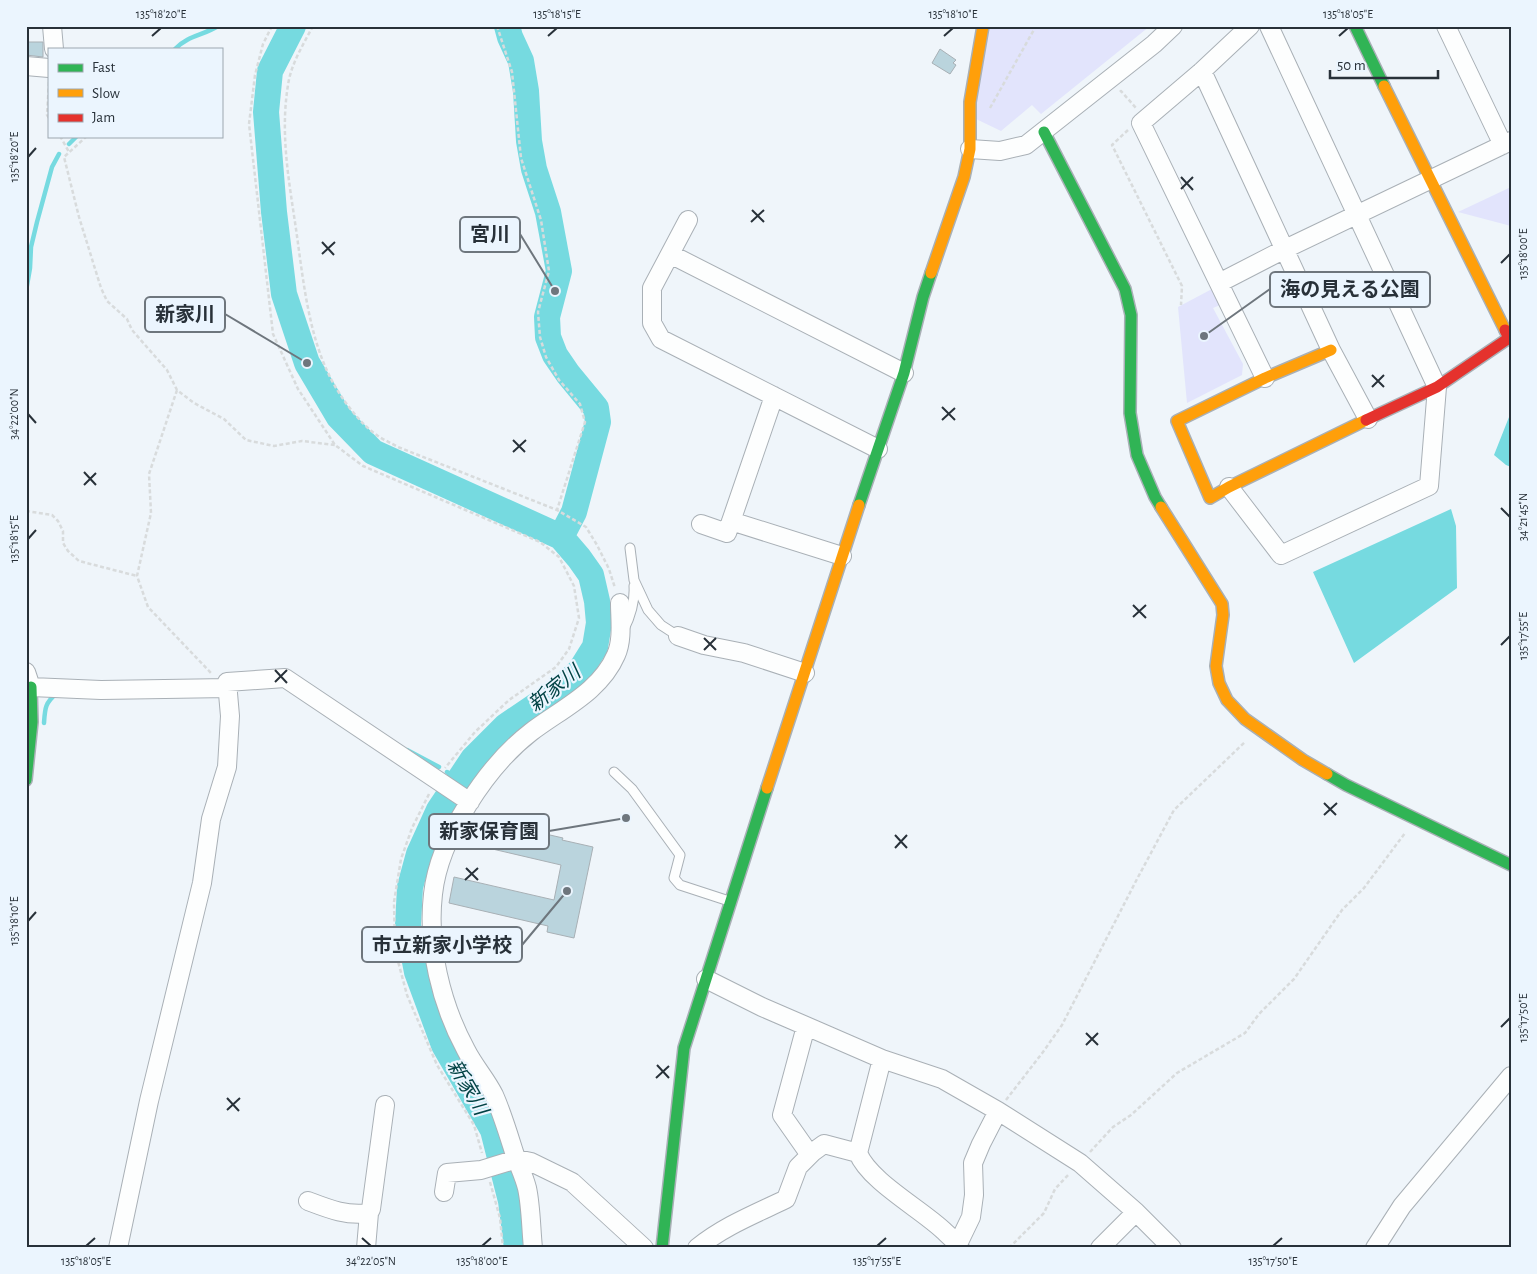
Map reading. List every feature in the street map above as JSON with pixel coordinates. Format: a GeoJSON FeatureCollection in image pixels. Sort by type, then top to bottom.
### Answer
{"type":"FeatureCollection","features":[{"type":"Feature","properties":{"kind":"street"},"geometry":{"type":"LineString","coordinates":[[52,26],[54,48]]}},
{"type":"Feature","properties":{"kind":"street"},"geometry":{"type":"LineString","coordinates":[[662,1248],[684,1048],[842,556],[904,373],[923,297],[964,178],[970,149],[970,102],[983,26]]}},
{"type":"Feature","properties":{"kind":"street"},"geometry":{"type":"LineString","coordinates":[[970,149],[1000,151],[1026,145],[1154,44],[1173,26]]}},
{"type":"Feature","properties":{"kind":"street"},"geometry":{"type":"LineString","coordinates":[[1250,26],[1202,71],[1141,118],[1265,378]]}},
{"type":"Feature","properties":{"kind":"street"},"geometry":{"type":"LineString","coordinates":[[1229,487],[1281,555],[1429,486],[1437,387],[1269,26]]}},
{"type":"Feature","properties":{"kind":"street"},"geometry":{"type":"LineString","coordinates":[[1331,350],[1265,378],[1177,421],[1210,498],[1368,419],[1437,387],[1509,338],[1354,26]]}},
{"type":"Feature","properties":{"kind":"street"},"geometry":{"type":"LineString","coordinates":[[1219,283],[1285,249],[1507,143],[1446,26]]}},
{"type":"Feature","properties":{"kind":"street"},"geometry":{"type":"LineString","coordinates":[[26,66],[48,68]]}},
{"type":"Feature","properties":{"kind":"street"},"geometry":{"type":"LineString","coordinates":[[1202,71],[1331,350],[1368,419]]}},
{"type":"Feature","properties":{"kind":"street"},"geometry":{"type":"LineString","coordinates":[[1044,132],[1125,289],[1131,314],[1130,413],[1137,455],[1154,497],[1222,604],[1223,615],[1216,666],[1219,683],[1227,700],[1245,719],[1303,760],[1346,785],[1511,865]]}},
{"type":"Feature","properties":{"kind":"street"},"geometry":{"type":"LineString","coordinates":[[688,220],[652,288],[652,323],[661,339],[878,450]]}},
{"type":"Feature","properties":{"kind":"street"},"geometry":{"type":"LineString","coordinates":[[670,254],[904,373]]}},
{"type":"Feature","properties":{"kind":"street"},"geometry":{"type":"LineString","coordinates":[[701,524],[727,533],[774,396]]}},
{"type":"Feature","properties":{"kind":"street"},"geometry":{"type":"LineString","coordinates":[[731,521],[842,556]]}},
{"type":"Feature","properties":{"kind":"street"},"geometry":{"type":"LineString","coordinates":[[533,1248],[527,1188],[493,1095],[466,1052],[452,1022],[439,974],[431,928],[433,892],[442,856],[454,830],[488,774],[510,749],[585,695],[607,672],[617,654],[620,636],[620,603]]}},
{"type":"Feature","properties":{"kind":"street"},"geometry":{"type":"LineString","coordinates":[[678,636],[704,645],[744,653],[805,673]]}},
{"type":"Feature","properties":{"kind":"street"},"geometry":{"type":"LineString","coordinates":[[26,780],[28,766],[29,690],[101,690],[228,685],[285,678],[470,802]]}},
{"type":"Feature","properties":{"kind":"street"},"geometry":{"type":"LineString","coordinates":[[118,1248],[149,1101],[202,883],[211,819],[227,767],[230,716],[228,685]]}},
{"type":"Feature","properties":{"kind":"street"},"geometry":{"type":"LineString","coordinates":[[706,979],[762,1007],[882,1059],[942,1079],[998,1111],[1080,1163],[1136,1212],[1172,1248]]}},
{"type":"Feature","properties":{"kind":"street"},"geometry":{"type":"LineString","coordinates":[[806,1026],[782,1114],[810,1155]]}},
{"type":"Feature","properties":{"kind":"street"},"geometry":{"type":"LineString","coordinates":[[882,1059],[858,1153],[860,1160],[876,1178],[934,1221],[958,1247],[971,1217],[974,1163],[981,1144],[998,1111]]}},
{"type":"Feature","properties":{"kind":"street"},"geometry":{"type":"LineString","coordinates":[[1375,1248],[1402,1206],[1511,1076]]}},
{"type":"Feature","properties":{"kind":"street"},"geometry":{"type":"LineString","coordinates":[[366,1248],[369,1213],[385,1104]]}},
{"type":"Feature","properties":{"kind":"street"},"geometry":{"type":"LineString","coordinates":[[697,1248],[715,1234],[740,1220],[786,1199],[798,1168],[824,1144],[858,1153]]}},
{"type":"Feature","properties":{"kind":"street"},"geometry":{"type":"LineString","coordinates":[[444,1192],[447,1173],[484,1169],[516,1159],[531,1162],[572,1182],[644,1248]]}},
{"type":"Feature","properties":{"kind":"street"},"geometry":{"type":"LineString","coordinates":[[308,1201],[337,1212],[369,1213]]}},
{"type":"Feature","properties":{"kind":"street"},"geometry":{"type":"LineString","coordinates":[[1100,1248],[1136,1212]]}},
{"type":"Feature","properties":{"kind":"lane"},"geometry":{"type":"LineString","coordinates":[[620,636],[631,614],[635,596],[630,548]]}},
{"type":"Feature","properties":{"kind":"lane"},"geometry":{"type":"LineString","coordinates":[[634,580],[648,610],[661,625],[678,636]]}},
{"type":"Feature","properties":{"kind":"lane"},"geometry":{"type":"LineString","coordinates":[[614,772],[632,789],[680,855],[674,878],[680,885],[732,902]]}},
{"type":"Feature","properties":{"kind":"path"},"geometry":{"type":"LineString","coordinates":[[272,26],[263,44],[255,75],[249,124],[273,334],[298,389],[335,445],[363,466],[540,542],[560,556],[574,586],[579,618],[569,649],[556,667],[509,700],[475,732],[449,761],[437,780]]}},
{"type":"Feature","properties":{"kind":"path"},"geometry":{"type":"LineString","coordinates":[[313,26],[297,56],[288,83],[285,111],[285,148],[310,315],[317,347],[331,378],[344,400],[377,435],[398,447],[557,510],[586,527],[609,569],[620,603]]}},
{"type":"Feature","properties":{"kind":"path"},"geometry":{"type":"LineString","coordinates":[[497,26],[512,72],[521,158],[541,220],[549,271],[538,312],[540,336],[546,356],[559,380],[580,404],[586,422],[557,510]]}},
{"type":"Feature","properties":{"kind":"path"},"geometry":{"type":"LineString","coordinates":[[987,113],[1036,26]]}},
{"type":"Feature","properties":{"kind":"path"},"geometry":{"type":"LineString","coordinates":[[1115,96],[1121,91],[1141,118],[1112,145],[1182,286],[1182,306]]}},
{"type":"Feature","properties":{"kind":"path"},"geometry":{"type":"LineString","coordinates":[[48,98],[48,116]]}},
{"type":"Feature","properties":{"kind":"path"},"geometry":{"type":"LineString","coordinates":[[61,138],[69,152]]}},
{"type":"Feature","properties":{"kind":"path"},"geometry":{"type":"LineString","coordinates":[[85,138],[64,157],[77,208],[102,288],[107,301],[127,319],[132,330],[167,370],[177,390],[194,403],[224,418],[246,440],[274,446],[302,441],[335,445]]}},
{"type":"Feature","properties":{"kind":"path"},"geometry":{"type":"LineString","coordinates":[[177,390],[149,474],[152,513],[137,576],[148,607],[214,677],[228,685]]}},
{"type":"Feature","properties":{"kind":"path"},"geometry":{"type":"LineString","coordinates":[[26,511],[52,515],[58,521],[63,531],[63,542],[68,552],[79,562],[137,576]]}},
{"type":"Feature","properties":{"kind":"path"},"geometry":{"type":"LineString","coordinates":[[998,1111],[1062,1025],[1174,810],[1259,729]]}},
{"type":"Feature","properties":{"kind":"path"},"geometry":{"type":"LineString","coordinates":[[1009,1248],[1044,1213],[1055,1189],[1113,1126],[1131,1115],[1177,1073],[1245,1033],[1259,1014],[1294,979],[1342,910],[1364,888],[1415,818]]}},
{"type":"Feature","properties":{"kind":"path"},"geometry":{"type":"LineString","coordinates":[[484,1169],[500,1218],[503,1248]]}},
{"type":"Feature","properties":{"kind":"shaded area"},"geometry":{"type":"Polygon","coordinates":[[[989,26],[1150,26],[1041,114],[1032,105],[1001,131],[974,118],[989,26]]]}},
{"type":"Feature","properties":{"kind":"shaded area"},"geometry":{"type":"Polygon","coordinates":[[[1511,187],[1511,226],[1458,212],[1511,187]]]}},
{"type":"Feature","properties":{"kind":"shaded area"},"geometry":{"type":"Polygon","coordinates":[[[1212,289],[1220,305],[1213,308],[1243,364],[1242,375],[1187,403],[1178,307],[1212,289]]]}},
{"type":"Feature","properties":{"kind":"water"},"geometry":{"type":"Polygon","coordinates":[[[1511,412],[1511,467],[1494,455],[1511,412]]]}},
{"type":"Feature","properties":{"kind":"water"},"geometry":{"type":"Polygon","coordinates":[[[1451,509],[1456,526],[1457,588],[1354,663],[1313,572],[1451,509]]]}},
{"type":"Feature","properties":{"kind":"building"},"geometry":{"type":"Polygon","coordinates":[[[26,42],[43,42],[43,57],[26,55],[26,42]]]}},
{"type":"Feature","properties":{"kind":"building"},"geometry":{"type":"Polygon","coordinates":[[[940,49],[956,60],[953,63],[956,65],[950,74],[932,63],[940,49]]]}},
{"type":"Feature","properties":{"kind":"building"},"geometry":{"type":"Polygon","coordinates":[[[476,818],[563,838],[562,840],[593,847],[574,938],[547,932],[548,926],[449,903],[454,877],[554,900],[561,865],[471,844],[476,818]]]}},
{"type":"Feature","properties":{"kind":"waterway"},"geometry":{"type":"LineString","coordinates":[[176,48],[185,41],[218,26]]}},
{"type":"Feature","properties":{"kind":"waterway","name":"新家川"},"geometry":{"type":"LineString","coordinates":[[293,26],[270,71],[266,112],[274,212],[284,294],[307,363],[339,417],[373,452],[561,537],[591,575],[597,601],[599,623],[595,647],[580,671],[559,690],[506,726],[473,759],[439,810],[419,854],[410,887],[408,925],[417,972],[444,1045],[493,1130],[511,1201],[517,1248]]}},
{"type":"Feature","properties":{"kind":"waterway"},"geometry":{"type":"LineString","coordinates":[[507,26],[521,61],[526,91],[529,141],[534,169],[548,212],[559,271],[547,317],[548,337],[555,355],[596,408],[598,422],[574,512],[561,537]]}},
{"type":"Feature","properties":{"kind":"waterway"},"geometry":{"type":"LineString","coordinates":[[69,144],[75,138]]}},
{"type":"Feature","properties":{"kind":"waterway"},"geometry":{"type":"LineString","coordinates":[[26,291],[31,247],[37,222],[52,167],[59,154]]}},
{"type":"Feature","properties":{"kind":"waterway"},"geometry":{"type":"LineString","coordinates":[[44,723],[46,706],[57,693]]}},
{"type":"Feature","properties":{"kind":"waterway"},"geometry":{"type":"LineString","coordinates":[[407,750],[439,767]]}},
{"type":"Feature","properties":{"kind":"waterway"},"geometry":{"type":"LineString","coordinates":[[447,772],[459,779]]}},
{"type":"Feature","properties":{"kind":"traffic: fast"},"geometry":{"type":"LineString","coordinates":[[1355,26],[1384,86]]}},
{"type":"Feature","properties":{"kind":"traffic: fast"},"geometry":{"type":"LineString","coordinates":[[1044,132],[1125,289],[1131,315],[1130,413],[1137,455],[1161,507]]}},
{"type":"Feature","properties":{"kind":"traffic: fast"},"geometry":{"type":"LineString","coordinates":[[859,505],[904,373],[931,273]]}},
{"type":"Feature","properties":{"kind":"traffic: fast"},"geometry":{"type":"LineString","coordinates":[[26,780],[32,722],[31,687]]}},
{"type":"Feature","properties":{"kind":"traffic: fast"},"geometry":{"type":"LineString","coordinates":[[1327,774],[1511,865]]}},
{"type":"Feature","properties":{"kind":"traffic: fast"},"geometry":{"type":"LineString","coordinates":[[662,1248],[684,1048],[767,788]]}},
{"type":"Feature","properties":{"kind":"traffic: slow"},"geometry":{"type":"LineString","coordinates":[[931,273],[964,177],[970,149],[970,102],[983,26]]}},
{"type":"Feature","properties":{"kind":"traffic: slow"},"geometry":{"type":"LineString","coordinates":[[1384,86],[1505,330]]}},
{"type":"Feature","properties":{"kind":"traffic: slow"},"geometry":{"type":"LineString","coordinates":[[1331,350],[1265,378],[1177,421],[1210,498],[1366,420]]}},
{"type":"Feature","properties":{"kind":"traffic: slow"},"geometry":{"type":"LineString","coordinates":[[767,788],[859,505]]}},
{"type":"Feature","properties":{"kind":"traffic: slow"},"geometry":{"type":"LineString","coordinates":[[1161,507],[1222,604],[1223,615],[1216,666],[1219,683],[1227,700],[1245,719],[1303,760],[1327,774]]}},
{"type":"Feature","properties":{"kind":"traffic: jam"},"geometry":{"type":"LineString","coordinates":[[1366,420],[1437,387],[1509,338],[1505,330]]}},
{"type":"Feature","properties":{"kind":"place","name":"宮川"},"geometry":{"type":"Point","coordinates":[555,291]}},
{"type":"Feature","properties":{"kind":"place","name":"海の見える公園"},"geometry":{"type":"Point","coordinates":[1204,336]}},
{"type":"Feature","properties":{"kind":"place","name":"新家川"},"geometry":{"type":"Point","coordinates":[307,363]}},
{"type":"Feature","properties":{"kind":"place","name":"新家保育園"},"geometry":{"type":"Point","coordinates":[626,818]}},
{"type":"Feature","properties":{"kind":"place","name":"市立新家小学校"},"geometry":{"type":"Point","coordinates":[567,891]}}]}
